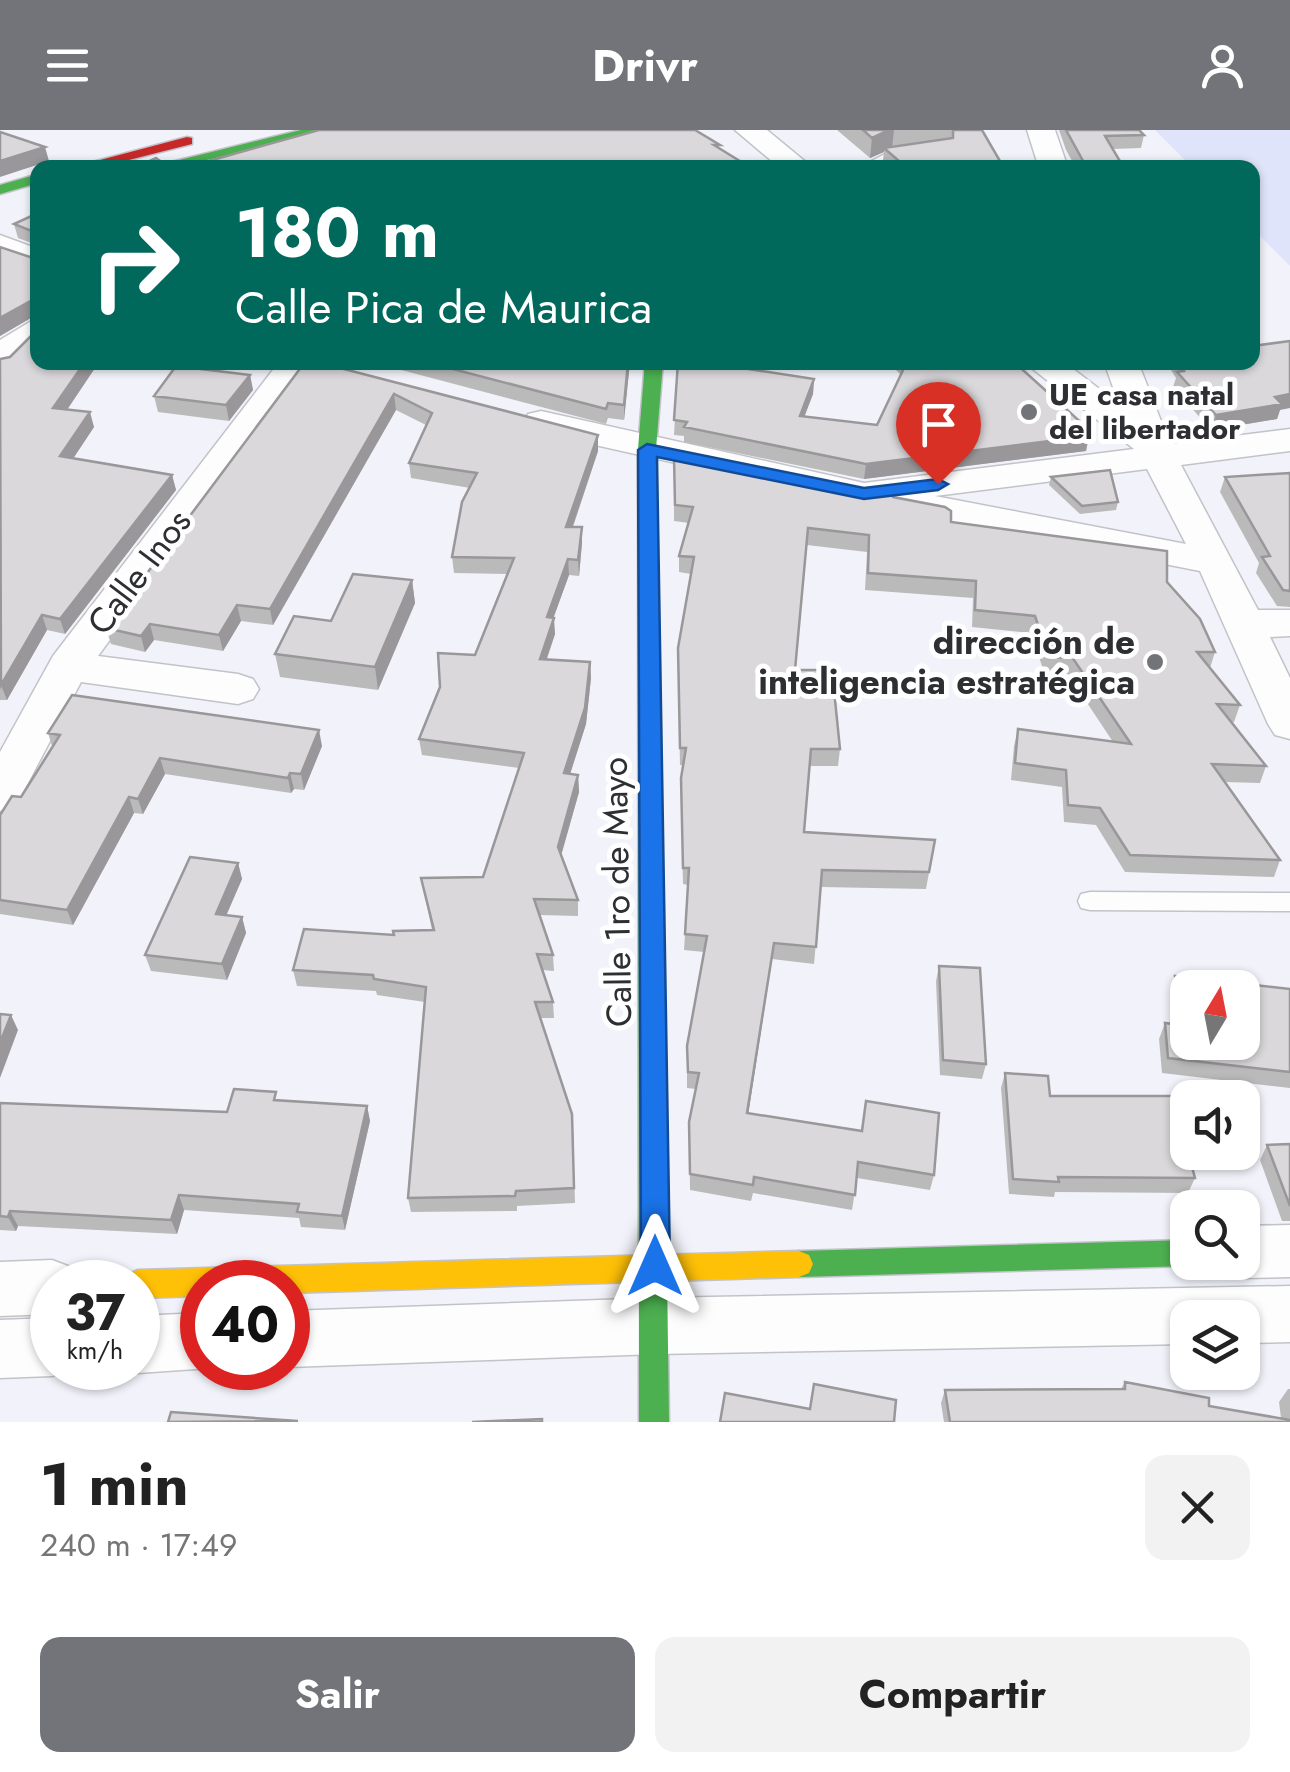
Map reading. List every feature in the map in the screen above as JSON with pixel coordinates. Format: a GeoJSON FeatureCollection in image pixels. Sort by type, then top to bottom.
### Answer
{"type":"FeatureCollection","features":[{"type":"Feature","properties":{"kind":"street"},"geometry":{"type":"LineString","coordinates":[[111,160],[239,130]]}},
{"type":"Feature","properties":{"kind":"street"},"geometry":{"type":"LineString","coordinates":[[189,160],[320,130]]}},
{"type":"Feature","properties":{"kind":"street"},"geometry":{"type":"LineString","coordinates":[[716,130],[755,160]]}},
{"type":"Feature","properties":{"kind":"street"},"geometry":{"type":"LineString","coordinates":[[748,130],[788,160]]}},
{"type":"Feature","properties":{"kind":"street"},"geometry":{"type":"LineString","coordinates":[[1042,130],[1051,160]]}},
{"type":"Feature","properties":{"kind":"street"},"geometry":{"type":"LineString","coordinates":[[0,190],[30,181]]}},
{"type":"Feature","properties":{"kind":"street"},"geometry":{"type":"LineString","coordinates":[[0,210],[30,201]]}},
{"type":"Feature","properties":{"kind":"street"},"geometry":{"type":"LineString","coordinates":[[0,244],[30,257]]}},
{"type":"Feature","properties":{"kind":"street"},"geometry":{"type":"LineString","coordinates":[[0,362],[30,332]]}},
{"type":"Feature","properties":{"kind":"street","name":"Calle Inos"},"geometry":{"type":"LineString","coordinates":[[0,794],[68,666],[308,370]]}},
{"type":"Feature","properties":{"kind":"street","name":"Calle 1ro de Mayo"},"geometry":{"type":"LineString","coordinates":[[653,370],[647,450],[654,1422]]}},
{"type":"Feature","properties":{"kind":"street"},"geometry":{"type":"LineString","coordinates":[[1051,370],[1157,451]]}},
{"type":"Feature","properties":{"kind":"street"},"geometry":{"type":"LineString","coordinates":[[1091,370],[1134,401]]}},
{"type":"Feature","properties":{"kind":"street"},"geometry":{"type":"LineString","coordinates":[[1124,370],[1157,451],[1215,562],[1290,724]]}},
{"type":"Feature","properties":{"kind":"street"},"geometry":{"type":"LineString","coordinates":[[498,411],[647,450],[1215,562]]}},
{"type":"Feature","properties":{"kind":"street"},"geometry":{"type":"LineString","coordinates":[[864,494],[1157,451],[1290,440]]}},
{"type":"Feature","properties":{"kind":"street"},"geometry":{"type":"LineString","coordinates":[[1244,624],[1290,623]]}},
{"type":"Feature","properties":{"kind":"street"},"geometry":{"type":"LineString","coordinates":[[68,666],[238,689]]}},
{"type":"Feature","properties":{"kind":"street"},"geometry":{"type":"LineString","coordinates":[[1260,1252],[1290,1251]]}},
{"type":"Feature","properties":{"kind":"street"},"geometry":{"type":"LineString","coordinates":[[160,1283],[1170,1253]]}},
{"type":"Feature","properties":{"kind":"street"},"geometry":{"type":"LineString","coordinates":[[0,1289],[30,1288]]}},
{"type":"Feature","properties":{"kind":"street"},"geometry":{"type":"LineString","coordinates":[[310,1338],[656,1326],[1290,1314]]}},
{"type":"Feature","properties":{"kind":"street"},"geometry":{"type":"LineString","coordinates":[[0,1349],[30,1348]]}},
{"type":"Feature","properties":{"kind":"lane"},"geometry":{"type":"LineString","coordinates":[[883,160],[927,154]]}},
{"type":"Feature","properties":{"kind":"lane"},"geometry":{"type":"LineString","coordinates":[[1090,901],[1290,902]]}},
{"type":"Feature","properties":{"kind":"shaded area"},"geometry":{"type":"Polygon","coordinates":[[[1155,130],[1290,130],[1290,266],[1260,236],[1260,160],[1185,160],[1155,130]]]}},
{"type":"Feature","properties":{"kind":"building"},"geometry":{"type":"Polygon","coordinates":[[[319,130],[695,130],[738,160],[212,160],[319,130]]]}},
{"type":"Feature","properties":{"kind":"building"},"geometry":{"type":"Polygon","coordinates":[[[863,130],[889,130],[872,138],[863,130]]]}},
{"type":"Feature","properties":{"kind":"building"},"geometry":{"type":"Polygon","coordinates":[[[953,130],[982,130],[999,160],[898,160],[884,148],[953,138],[953,130]]]}},
{"type":"Feature","properties":{"kind":"building"},"geometry":{"type":"Polygon","coordinates":[[[1066,130],[1139,130],[1144,135],[1105,136],[1119,160],[1083,160],[1066,130]]]}},
{"type":"Feature","properties":{"kind":"building"},"geometry":{"type":"Polygon","coordinates":[[[0,132],[45,147],[0,161],[0,132]]]}},
{"type":"Feature","properties":{"kind":"building"},"geometry":{"type":"Polygon","coordinates":[[[30,217],[30,230],[14,224],[30,217]]]}},
{"type":"Feature","properties":{"kind":"building"},"geometry":{"type":"Polygon","coordinates":[[[0,247],[30,257],[30,301],[0,318],[0,247]]]}},
{"type":"Feature","properties":{"kind":"building"},"geometry":{"type":"Polygon","coordinates":[[[30,337],[30,370],[79,370],[53,408],[90,412],[60,456],[172,475],[60,619],[42,615],[1,685],[0,359],[10,357],[30,337]]]}},
{"type":"Feature","properties":{"kind":"building"},"geometry":{"type":"Polygon","coordinates":[[[1290,341],[1290,394],[1275,397],[1282,404],[1216,415],[1177,372],[1260,370],[1260,345],[1290,341]]]}},
{"type":"Feature","properties":{"kind":"building"},"geometry":{"type":"Polygon","coordinates":[[[173,370],[250,375],[226,405],[154,396],[173,370]]]}},
{"type":"Feature","properties":{"kind":"building"},"geometry":{"type":"Polygon","coordinates":[[[299,370],[348,370],[598,435],[566,527],[582,527],[578,560],[568,559],[547,617],[554,618],[540,659],[590,662],[585,708],[564,773],[578,775],[558,847],[578,900],[534,899],[553,955],[537,954],[553,1002],[535,1002],[572,1114],[574,1188],[516,1191],[515,1196],[408,1198],[426,987],[374,979],[373,975],[293,970],[304,929],[394,935],[393,931],[434,930],[421,878],[483,877],[524,753],[419,739],[440,687],[438,653],[475,655],[514,558],[452,557],[462,502],[477,473],[409,463],[432,413],[394,394],[270,609],[237,605],[219,635],[150,624],[141,636],[106,628],[299,370]]]}},
{"type":"Feature","properties":{"kind":"building"},"geometry":{"type":"Polygon","coordinates":[[[457,370],[627,370],[624,405],[608,403],[606,409],[457,370]]]}},
{"type":"Feature","properties":{"kind":"building"},"geometry":{"type":"Polygon","coordinates":[[[677,370],[755,370],[814,379],[800,416],[877,425],[903,370],[1023,370],[1085,426],[1081,427],[1089,436],[866,464],[684,427],[687,422],[674,420],[677,370]]]}},
{"type":"Feature","properties":{"kind":"building"},"geometry":{"type":"Polygon","coordinates":[[[674,456],[865,492],[886,489],[893,497],[945,507],[951,511],[951,522],[1167,551],[1167,582],[1200,619],[1215,652],[1197,652],[1240,705],[1217,704],[1266,766],[1212,764],[1280,860],[1130,855],[1100,808],[1068,805],[1066,770],[1015,763],[1018,729],[1131,744],[1072,657],[1049,658],[1035,616],[975,610],[976,581],[868,573],[869,535],[808,528],[795,670],[832,670],[840,749],[811,749],[804,832],[935,840],[929,872],[822,870],[816,947],[774,943],[747,1113],[862,1131],[866,1101],[939,1113],[934,1175],[858,1162],[855,1195],[754,1177],[753,1185],[690,1174],[689,1122],[699,1073],[688,1072],[687,1046],[707,936],[685,934],[689,868],[683,868],[681,778],[686,748],[680,748],[678,648],[694,557],[679,556],[693,507],[675,505],[674,456]]]}},
{"type":"Feature","properties":{"kind":"building"},"geometry":{"type":"Polygon","coordinates":[[[1110,470],[1118,502],[1082,506],[1051,477],[1110,470]]]}},
{"type":"Feature","properties":{"kind":"building"},"geometry":{"type":"Polygon","coordinates":[[[1290,473],[1290,591],[1283,590],[1262,557],[1270,556],[1225,477],[1290,473]]]}},
{"type":"Feature","properties":{"kind":"building"},"geometry":{"type":"Polygon","coordinates":[[[353,574],[412,580],[375,667],[275,654],[294,616],[331,621],[353,574]]]}},
{"type":"Feature","properties":{"kind":"building"},"geometry":{"type":"Polygon","coordinates":[[[72,695],[319,730],[301,774],[290,773],[288,778],[160,758],[138,799],[129,797],[67,910],[0,900],[0,815],[12,796],[21,797],[60,735],[48,733],[72,695]]]}},
{"type":"Feature","properties":{"kind":"building"},"geometry":{"type":"Polygon","coordinates":[[[190,857],[238,863],[216,914],[242,917],[222,964],[145,955],[190,857]]]}},
{"type":"Feature","properties":{"kind":"building"},"geometry":{"type":"Polygon","coordinates":[[[939,966],[980,968],[986,1064],[943,1060],[939,966]]]}},
{"type":"Feature","properties":{"kind":"building"},"geometry":{"type":"Polygon","coordinates":[[[1260,986],[1290,989],[1290,1072],[1185,1060],[1260,1060],[1260,986]]]}},
{"type":"Feature","properties":{"kind":"building"},"geometry":{"type":"Polygon","coordinates":[[[0,1014],[11,1015],[0,1043],[0,1014]]]}},
{"type":"Feature","properties":{"kind":"building"},"geometry":{"type":"Polygon","coordinates":[[[1165,1023],[1170,1024],[1170,1058],[1168,1058],[1165,1023]]]}},
{"type":"Feature","properties":{"kind":"building"},"geometry":{"type":"Polygon","coordinates":[[[1005,1073],[1048,1076],[1050,1096],[1170,1096],[1170,1170],[1193,1170],[1195,1178],[1058,1177],[1059,1182],[1013,1179],[1005,1073]]]}},
{"type":"Feature","properties":{"kind":"building"},"geometry":{"type":"Polygon","coordinates":[[[234,1089],[276,1092],[274,1100],[367,1106],[342,1216],[297,1212],[299,1204],[179,1195],[171,1220],[10,1211],[8,1217],[0,1216],[0,1103],[227,1112],[234,1089]]]}},
{"type":"Feature","properties":{"kind":"building"},"geometry":{"type":"Polygon","coordinates":[[[1290,1144],[1290,1206],[1267,1145],[1290,1144]]]}},
{"type":"Feature","properties":{"kind":"building"},"geometry":{"type":"Polygon","coordinates":[[[1125,1382],[1209,1398],[1209,1406],[1290,1422],[950,1422],[945,1390],[1125,1389],[1125,1382]]]}},
{"type":"Feature","properties":{"kind":"building"},"geometry":{"type":"Polygon","coordinates":[[[814,1384],[896,1400],[894,1422],[720,1422],[725,1393],[810,1409],[814,1384]]]}},
{"type":"Feature","properties":{"kind":"building"},"geometry":{"type":"Polygon","coordinates":[[[171,1412],[298,1421],[168,1422],[171,1412]]]}},
{"type":"Feature","properties":{"kind":"building"},"geometry":{"type":"Polygon","coordinates":[[[542,1419],[542,1422],[472,1422],[542,1419]]]}},
{"type":"Feature","properties":{"kind":"traffic: fast"},"geometry":{"type":"LineString","coordinates":[[189,160],[320,130]]}},
{"type":"Feature","properties":{"kind":"traffic: fast"},"geometry":{"type":"LineString","coordinates":[[0,190],[30,181]]}},
{"type":"Feature","properties":{"kind":"traffic: fast"},"geometry":{"type":"LineString","coordinates":[[653,370],[647,449],[654,1422]]}},
{"type":"Feature","properties":{"kind":"traffic: fast"},"geometry":{"type":"LineString","coordinates":[[799,1264],[1170,1254]]}},
{"type":"Feature","properties":{"kind":"traffic: slow"},"geometry":{"type":"LineString","coordinates":[[160,1283],[799,1264]]}},
{"type":"Feature","properties":{"kind":"traffic: jam"},"geometry":{"type":"LineString","coordinates":[[110,160],[187,141]]}},
{"type":"Feature","properties":{"kind":"place","name":"UE casa natal del libertador"},"geometry":{"type":"Point","coordinates":[1029,412]}},
{"type":"Feature","properties":{"kind":"place","name":"dirección de inteligencia estratégica"},"geometry":{"type":"Point","coordinates":[1155,662]}},
{"type":"Feature","properties":{"kind":"route"},"geometry":{"type":"LineString","coordinates":[[655,1266],[647,450],[864,494],[938,484]]}}]}
